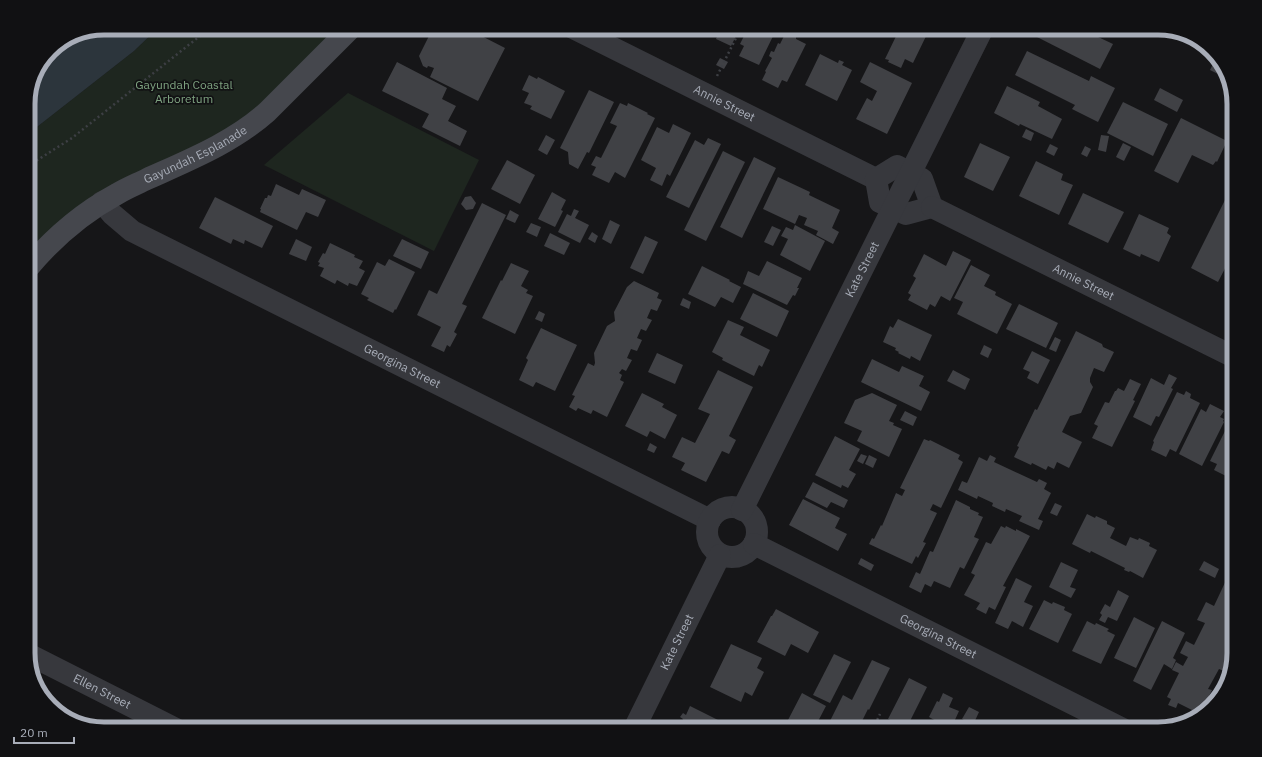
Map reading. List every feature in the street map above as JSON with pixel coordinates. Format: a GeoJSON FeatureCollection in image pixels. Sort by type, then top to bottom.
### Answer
{"type":"FeatureCollection","features":[{"type":"Feature","properties":{"kind":"street","name":"Gayundah Esplanade"},"geometry":{"type":"LineString","coordinates":[[35,260],[64,230],[102,202],[214,148],[253,125],[345,35]]}},
{"type":"Feature","properties":{"kind":"street","name":"Annie Street"},"geometry":{"type":"LineString","coordinates":[[587,35],[876,179]]}},
{"type":"Feature","properties":{"kind":"street","name":"Kate Street"},"geometry":{"type":"LineString","coordinates":[[742,510],[979,35]]}},
{"type":"Feature","properties":{"kind":"street"},"geometry":{"type":"LineString","coordinates":[[897,166],[922,179],[932,207],[906,214],[880,202],[876,179],[897,166]]}},
{"type":"Feature","properties":{"kind":"street","name":"Georgina Street"},"geometry":{"type":"LineString","coordinates":[[102,202],[112,214],[132,231],[710,520]]}},
{"type":"Feature","properties":{"kind":"street","name":"Annie Street"},"geometry":{"type":"LineString","coordinates":[[932,207],[1227,354]]}},
{"type":"Feature","properties":{"kind":"street"},"geometry":{"type":"LineString","coordinates":[[727,508],[742,510],[754,520],[757,536],[754,544],[749,550],[736,557],[728,557],[720,554],[714,550],[707,536],[710,520],[720,510],[727,508]]}},
{"type":"Feature","properties":{"kind":"street","name":"Georgina Street"},"geometry":{"type":"LineString","coordinates":[[754,544],[1109,722]]}},
{"type":"Feature","properties":{"kind":"street","name":"Kate Street"},"geometry":{"type":"LineString","coordinates":[[637,722],[720,554]]}},
{"type":"Feature","properties":{"kind":"street","name":"Ellen Street"},"geometry":{"type":"LineString","coordinates":[[35,658],[162,722]]}},
{"type":"Feature","properties":{"kind":"path"},"geometry":{"type":"LineString","coordinates":[[35,162],[72,138],[201,35]]}},
{"type":"Feature","properties":{"kind":"path"},"geometry":{"type":"LineString","coordinates":[[717,76],[738,35]]}},
{"type":"Feature","properties":{"kind":"path"},"geometry":{"type":"LineString","coordinates":[[876,722],[880,714]]}},
{"type":"Feature","properties":{"kind":"green space","name":"Gayundah Coastal Arboretum"},"geometry":{"type":"Polygon","coordinates":[[[151,35],[344,35],[267,112],[118,193],[35,262],[35,129],[134,51],[151,35]]]}},
{"type":"Feature","properties":{"kind":"green space"},"geometry":{"type":"Polygon","coordinates":[[[348,93],[479,160],[434,251],[264,165],[348,93]]]}},
{"type":"Feature","properties":{"kind":"shaded area"},"geometry":{"type":"Polygon","coordinates":[[[151,35],[134,51],[35,129],[36,90],[40,77],[55,55],[77,40],[90,36],[151,35]]]}},
{"type":"Feature","properties":{"kind":"building"},"geometry":{"type":"Polygon","coordinates":[[[430,35],[480,35],[505,48],[478,101],[430,77],[434,68],[428,66],[427,68],[423,66],[419,56],[430,35]]]}},
{"type":"Feature","properties":{"kind":"building"},"geometry":{"type":"Polygon","coordinates":[[[718,35],[736,35],[731,46],[716,39],[718,35]]]}},
{"type":"Feature","properties":{"kind":"building"},"geometry":{"type":"Polygon","coordinates":[[[744,35],[774,35],[759,65],[739,56],[744,46],[740,44],[744,35]]]}},
{"type":"Feature","properties":{"kind":"building"},"geometry":{"type":"Polygon","coordinates":[[[784,35],[792,35],[796,37],[796,39],[806,44],[787,82],[782,80],[778,88],[762,80],[772,58],[769,56],[771,51],[774,52],[778,43],[780,44],[784,35]]]}},
{"type":"Feature","properties":{"kind":"building"},"geometry":{"type":"Polygon","coordinates":[[[897,35],[927,35],[913,63],[905,59],[901,68],[885,59],[897,35]]]}},
{"type":"Feature","properties":{"kind":"building"},"geometry":{"type":"Polygon","coordinates":[[[1038,35],[1094,35],[1113,44],[1100,69],[1037,37],[1038,35]]]}},
{"type":"Feature","properties":{"kind":"building"},"geometry":{"type":"Polygon","coordinates":[[[1027,51],[1089,81],[1091,76],[1115,88],[1098,122],[1072,109],[1075,105],[1015,75],[1027,51]]]}},
{"type":"Feature","properties":{"kind":"building"},"geometry":{"type":"Polygon","coordinates":[[[820,54],[838,63],[839,60],[844,62],[842,65],[852,70],[837,101],[805,85],[820,54]]]}},
{"type":"Feature","properties":{"kind":"building"},"geometry":{"type":"Polygon","coordinates":[[[720,58],[728,62],[724,69],[716,65],[720,58]]]}},
{"type":"Feature","properties":{"kind":"building"},"geometry":{"type":"Polygon","coordinates":[[[397,62],[447,88],[442,99],[456,106],[448,121],[467,131],[460,146],[422,127],[429,114],[382,91],[397,62]]]}},
{"type":"Feature","properties":{"kind":"building"},"geometry":{"type":"Polygon","coordinates":[[[870,62],[912,83],[887,134],[856,119],[867,98],[872,101],[877,91],[860,82],[870,62]]]}},
{"type":"Feature","properties":{"kind":"building"},"geometry":{"type":"Polygon","coordinates":[[[1214,63],[1220,75],[1210,70],[1214,63]]]}},
{"type":"Feature","properties":{"kind":"building"},"geometry":{"type":"Polygon","coordinates":[[[529,75],[537,79],[538,77],[565,91],[551,119],[530,109],[532,106],[524,103],[529,93],[522,90],[529,75]]]}},
{"type":"Feature","properties":{"kind":"building"},"geometry":{"type":"Polygon","coordinates":[[[1007,86],[1040,102],[1038,106],[1062,119],[1052,139],[1020,124],[1019,126],[994,113],[1007,86]]]}},
{"type":"Feature","properties":{"kind":"building"},"geometry":{"type":"Polygon","coordinates":[[[1160,88],[1183,100],[1177,112],[1154,100],[1160,88]]]}},
{"type":"Feature","properties":{"kind":"building"},"geometry":{"type":"Polygon","coordinates":[[[589,90],[614,102],[589,153],[587,152],[578,169],[569,164],[568,152],[560,148],[589,90]]]}},
{"type":"Feature","properties":{"kind":"building"},"geometry":{"type":"Polygon","coordinates":[[[1123,102],[1168,124],[1153,156],[1107,133],[1123,102]]]}},
{"type":"Feature","properties":{"kind":"building"},"geometry":{"type":"Polygon","coordinates":[[[620,103],[627,106],[628,103],[655,118],[625,178],[615,172],[609,183],[592,175],[596,167],[591,165],[596,156],[601,158],[617,126],[610,123],[620,103]]]}},
{"type":"Feature","properties":{"kind":"building"},"geometry":{"type":"Polygon","coordinates":[[[1181,118],[1227,141],[1217,162],[1216,161],[1213,165],[1192,155],[1178,183],[1154,171],[1181,118]]]}},
{"type":"Feature","properties":{"kind":"building"},"geometry":{"type":"Polygon","coordinates":[[[673,124],[691,133],[670,176],[667,174],[662,186],[650,180],[656,168],[641,160],[657,127],[669,133],[673,124]]]}},
{"type":"Feature","properties":{"kind":"building"},"geometry":{"type":"Polygon","coordinates":[[[1026,129],[1034,133],[1031,141],[1022,137],[1026,129]]]}},
{"type":"Feature","properties":{"kind":"building"},"geometry":{"type":"Polygon","coordinates":[[[546,135],[555,140],[547,155],[538,150],[546,135]]]}},
{"type":"Feature","properties":{"kind":"building"},"geometry":{"type":"Polygon","coordinates":[[[1101,135],[1109,136],[1106,152],[1098,150],[1101,135]]]}},
{"type":"Feature","properties":{"kind":"building"},"geometry":{"type":"Polygon","coordinates":[[[708,138],[721,144],[689,208],[666,197],[695,140],[704,145],[708,138]]]}},
{"type":"Feature","properties":{"kind":"building"},"geometry":{"type":"Polygon","coordinates":[[[980,143],[1010,157],[993,191],[964,177],[980,143]]]}},
{"type":"Feature","properties":{"kind":"building"},"geometry":{"type":"Polygon","coordinates":[[[1123,143],[1131,147],[1124,161],[1116,157],[1123,143]]]}},
{"type":"Feature","properties":{"kind":"building"},"geometry":{"type":"Polygon","coordinates":[[[1050,144],[1058,148],[1054,156],[1046,152],[1050,144]]]}},
{"type":"Feature","properties":{"kind":"building"},"geometry":{"type":"Polygon","coordinates":[[[1085,146],[1091,149],[1087,157],[1081,154],[1085,146]]]}},
{"type":"Feature","properties":{"kind":"building"},"geometry":{"type":"Polygon","coordinates":[[[723,151],[745,162],[706,241],[684,230],[723,151]]]}},
{"type":"Feature","properties":{"kind":"building"},"geometry":{"type":"Polygon","coordinates":[[[754,157],[776,168],[742,238],[720,227],[754,157]]]}},
{"type":"Feature","properties":{"kind":"building"},"geometry":{"type":"Polygon","coordinates":[[[507,160],[535,175],[520,204],[491,189],[507,160]]]}},
{"type":"Feature","properties":{"kind":"building"},"geometry":{"type":"Polygon","coordinates":[[[1036,161],[1063,174],[1061,180],[1073,185],[1059,215],[1019,196],[1036,161]]]}},
{"type":"Feature","properties":{"kind":"building"},"geometry":{"type":"Polygon","coordinates":[[[778,177],[810,192],[809,195],[840,210],[832,228],[839,232],[833,244],[816,235],[818,231],[804,225],[807,218],[799,215],[795,224],[763,209],[778,177]]]}},
{"type":"Feature","properties":{"kind":"building"},"geometry":{"type":"Polygon","coordinates":[[[276,184],[299,195],[302,189],[326,200],[318,217],[306,212],[297,230],[260,212],[265,198],[267,198],[268,195],[271,196],[276,184]]]}},
{"type":"Feature","properties":{"kind":"building"},"geometry":{"type":"Polygon","coordinates":[[[552,192],[566,200],[561,210],[563,211],[555,227],[538,219],[552,192]]]}},
{"type":"Feature","properties":{"kind":"building"},"geometry":{"type":"Polygon","coordinates":[[[1083,193],[1124,212],[1108,243],[1068,224],[1083,193]]]}},
{"type":"Feature","properties":{"kind":"building"},"geometry":{"type":"Polygon","coordinates":[[[471,196],[476,203],[473,209],[466,210],[461,204],[465,197],[471,196]]]}},
{"type":"Feature","properties":{"kind":"building"},"geometry":{"type":"Polygon","coordinates":[[[1227,196],[1227,265],[1218,282],[1191,268],[1227,196]]]}},
{"type":"Feature","properties":{"kind":"building"},"geometry":{"type":"Polygon","coordinates":[[[215,197],[273,226],[262,248],[245,240],[244,244],[233,239],[231,244],[199,228],[215,197]]]}},
{"type":"Feature","properties":{"kind":"building"},"geometry":{"type":"Polygon","coordinates":[[[482,203],[506,215],[462,304],[467,306],[454,332],[457,334],[450,347],[447,345],[444,352],[431,346],[441,327],[417,315],[429,290],[437,294],[482,203]]]}},
{"type":"Feature","properties":{"kind":"building"},"geometry":{"type":"Polygon","coordinates":[[[574,209],[579,211],[575,218],[589,225],[580,243],[558,232],[567,214],[571,216],[574,209]]]}},
{"type":"Feature","properties":{"kind":"building"},"geometry":{"type":"Polygon","coordinates":[[[510,210],[519,215],[515,223],[506,219],[510,210]]]}},
{"type":"Feature","properties":{"kind":"building"},"geometry":{"type":"Polygon","coordinates":[[[1139,214],[1169,228],[1167,233],[1171,236],[1159,262],[1141,254],[1140,257],[1123,249],[1139,214]]]}},
{"type":"Feature","properties":{"kind":"building"},"geometry":{"type":"Polygon","coordinates":[[[610,220],[620,225],[611,244],[602,239],[610,220]]]}},
{"type":"Feature","properties":{"kind":"building"},"geometry":{"type":"Polygon","coordinates":[[[531,223],[541,227],[537,237],[526,232],[531,223]]]}},
{"type":"Feature","properties":{"kind":"building"},"geometry":{"type":"Polygon","coordinates":[[[795,225],[825,241],[810,271],[780,255],[788,239],[781,236],[786,227],[793,230],[795,225]]]}},
{"type":"Feature","properties":{"kind":"building"},"geometry":{"type":"Polygon","coordinates":[[[772,226],[781,230],[773,246],[764,242],[772,226]]]}},
{"type":"Feature","properties":{"kind":"building"},"geometry":{"type":"Polygon","coordinates":[[[592,232],[598,236],[595,243],[588,239],[592,232]]]}},
{"type":"Feature","properties":{"kind":"building"},"geometry":{"type":"Polygon","coordinates":[[[550,233],[570,243],[564,255],[544,246],[550,233]]]}},
{"type":"Feature","properties":{"kind":"building"},"geometry":{"type":"Polygon","coordinates":[[[645,236],[658,242],[643,274],[630,268],[645,236]]]}},
{"type":"Feature","properties":{"kind":"building"},"geometry":{"type":"Polygon","coordinates":[[[296,239],[312,247],[306,261],[289,254],[296,239]]]}},
{"type":"Feature","properties":{"kind":"building"},"geometry":{"type":"Polygon","coordinates":[[[402,239],[429,252],[421,269],[393,256],[402,239]]]}},
{"type":"Feature","properties":{"kind":"building"},"geometry":{"type":"Polygon","coordinates":[[[330,243],[355,255],[354,257],[363,261],[359,268],[365,271],[357,286],[349,283],[348,286],[337,280],[335,284],[320,276],[324,268],[318,266],[320,263],[318,262],[323,253],[325,254],[330,243]]]}},
{"type":"Feature","properties":{"kind":"building"},"geometry":{"type":"Polygon","coordinates":[[[953,251],[971,260],[950,301],[941,296],[935,307],[930,304],[927,310],[908,300],[911,295],[908,293],[916,278],[913,276],[924,254],[946,266],[953,251]]]}},
{"type":"Feature","properties":{"kind":"building"},"geometry":{"type":"Polygon","coordinates":[[[389,259],[415,272],[396,310],[395,309],[393,313],[367,300],[369,298],[361,294],[377,262],[385,266],[389,259]]]}},
{"type":"Feature","properties":{"kind":"building"},"geometry":{"type":"Polygon","coordinates":[[[767,261],[802,278],[795,296],[793,295],[787,305],[743,284],[748,271],[759,276],[767,261]]]}},
{"type":"Feature","properties":{"kind":"building"},"geometry":{"type":"Polygon","coordinates":[[[511,263],[529,271],[521,286],[528,290],[526,293],[533,296],[515,334],[482,318],[511,263]]]}},
{"type":"Feature","properties":{"kind":"building"},"geometry":{"type":"Polygon","coordinates":[[[971,265],[990,275],[984,286],[996,292],[995,295],[1012,304],[997,334],[957,314],[963,302],[954,298],[971,265]]]}},
{"type":"Feature","properties":{"kind":"building"},"geometry":{"type":"Polygon","coordinates":[[[702,266],[741,287],[733,303],[721,297],[715,307],[688,294],[702,266]]]}},
{"type":"Feature","properties":{"kind":"building"},"geometry":{"type":"Polygon","coordinates":[[[634,281],[659,293],[657,298],[662,300],[657,311],[651,309],[647,318],[652,320],[646,331],[641,329],[637,338],[642,340],[637,351],[631,349],[627,358],[632,360],[626,371],[622,369],[619,373],[622,375],[620,380],[624,382],[607,417],[593,410],[591,414],[578,408],[576,411],[569,407],[575,396],[572,395],[588,363],[594,366],[594,353],[607,326],[615,321],[614,312],[627,287],[634,281]]]}},
{"type":"Feature","properties":{"kind":"building"},"geometry":{"type":"Polygon","coordinates":[[[753,293],[789,311],[777,337],[740,319],[753,293]]]}},
{"type":"Feature","properties":{"kind":"building"},"geometry":{"type":"Polygon","coordinates":[[[683,298],[691,302],[689,309],[680,305],[683,298]]]}},
{"type":"Feature","properties":{"kind":"building"},"geometry":{"type":"Polygon","coordinates":[[[1019,304],[1058,323],[1046,348],[1006,329],[1019,304]]]}},
{"type":"Feature","properties":{"kind":"building"},"geometry":{"type":"Polygon","coordinates":[[[539,311],[545,314],[542,322],[535,319],[539,311]]]}},
{"type":"Feature","properties":{"kind":"building"},"geometry":{"type":"Polygon","coordinates":[[[898,319],[932,335],[920,361],[911,356],[910,359],[898,353],[899,352],[895,350],[896,348],[883,342],[890,326],[893,328],[898,319]]]}},
{"type":"Feature","properties":{"kind":"building"},"geometry":{"type":"Polygon","coordinates":[[[728,320],[744,327],[740,335],[770,350],[762,367],[759,365],[754,376],[722,360],[723,358],[712,352],[728,320]]]}},
{"type":"Feature","properties":{"kind":"building"},"geometry":{"type":"Polygon","coordinates":[[[541,328],[577,345],[555,391],[536,382],[533,387],[519,380],[528,360],[526,358],[541,328]]]}},
{"type":"Feature","properties":{"kind":"building"},"geometry":{"type":"Polygon","coordinates":[[[1076,331],[1114,352],[1104,372],[1094,368],[1090,378],[1090,382],[1093,387],[1081,413],[1070,416],[1062,432],[1082,442],[1069,468],[1057,462],[1054,469],[1048,466],[1046,470],[1032,463],[1031,465],[1014,457],[1019,447],[1017,446],[1035,409],[1037,410],[1076,331]]]}},
{"type":"Feature","properties":{"kind":"building"},"geometry":{"type":"Polygon","coordinates":[[[1055,337],[1061,340],[1056,352],[1049,349],[1055,337]]]}},
{"type":"Feature","properties":{"kind":"building"},"geometry":{"type":"Polygon","coordinates":[[[984,345],[992,349],[988,358],[980,354],[984,345]]]}},
{"type":"Feature","properties":{"kind":"building"},"geometry":{"type":"Polygon","coordinates":[[[1032,351],[1050,360],[1038,384],[1027,378],[1030,372],[1023,369],[1032,351]]]}},
{"type":"Feature","properties":{"kind":"building"},"geometry":{"type":"Polygon","coordinates":[[[657,353],[683,365],[675,384],[648,372],[657,353]]]}},
{"type":"Feature","properties":{"kind":"building"},"geometry":{"type":"Polygon","coordinates":[[[872,359],[899,372],[902,366],[924,376],[919,386],[930,392],[921,411],[861,382],[872,359]]]}},
{"type":"Feature","properties":{"kind":"building"},"geometry":{"type":"Polygon","coordinates":[[[718,370],[753,387],[729,436],[736,440],[729,454],[722,451],[706,482],[681,470],[685,463],[672,457],[682,437],[695,443],[710,414],[698,409],[718,370]]]}},
{"type":"Feature","properties":{"kind":"building"},"geometry":{"type":"Polygon","coordinates":[[[953,370],[970,379],[965,390],[947,381],[953,370]]]}},
{"type":"Feature","properties":{"kind":"building"},"geometry":{"type":"Polygon","coordinates":[[[1169,374],[1177,378],[1171,388],[1173,389],[1159,417],[1156,416],[1151,426],[1133,417],[1151,378],[1164,385],[1169,374]]]}},
{"type":"Feature","properties":{"kind":"building"},"geometry":{"type":"Polygon","coordinates":[[[1130,379],[1141,384],[1133,400],[1135,401],[1112,447],[1092,438],[1098,426],[1094,424],[1105,402],[1109,403],[1118,388],[1124,391],[1130,379]]]}},
{"type":"Feature","properties":{"kind":"building"},"geometry":{"type":"Polygon","coordinates":[[[1186,391],[1191,394],[1190,398],[1200,403],[1176,452],[1170,449],[1166,457],[1151,450],[1153,441],[1177,392],[1184,395],[1186,391]]]}},
{"type":"Feature","properties":{"kind":"building"},"geometry":{"type":"Polygon","coordinates":[[[642,393],[664,404],[662,407],[677,415],[665,439],[650,431],[647,437],[625,426],[642,393]]]}},
{"type":"Feature","properties":{"kind":"building"},"geometry":{"type":"Polygon","coordinates":[[[872,393],[897,405],[889,421],[894,423],[893,425],[902,429],[889,457],[857,441],[862,431],[844,423],[855,400],[872,393]]]}},
{"type":"Feature","properties":{"kind":"building"},"geometry":{"type":"Polygon","coordinates":[[[1210,404],[1224,411],[1220,417],[1224,419],[1224,422],[1202,466],[1179,454],[1201,409],[1206,412],[1210,404]]]}},
{"type":"Feature","properties":{"kind":"building"},"geometry":{"type":"Polygon","coordinates":[[[905,411],[917,417],[913,426],[900,420],[905,411]]]}},
{"type":"Feature","properties":{"kind":"building"},"geometry":{"type":"Polygon","coordinates":[[[1227,427],[1227,476],[1214,470],[1217,464],[1210,461],[1227,427]]]}},
{"type":"Feature","properties":{"kind":"building"},"geometry":{"type":"Polygon","coordinates":[[[835,436],[860,449],[849,470],[856,474],[848,488],[842,485],[841,488],[815,475],[835,436]]]}},
{"type":"Feature","properties":{"kind":"building"},"geometry":{"type":"Polygon","coordinates":[[[924,439],[930,440],[960,455],[958,459],[963,462],[941,508],[933,504],[930,510],[937,513],[923,542],[926,543],[918,558],[916,556],[912,564],[869,544],[872,538],[874,539],[881,525],[882,526],[896,493],[902,496],[905,490],[900,488],[924,439]]]}},
{"type":"Feature","properties":{"kind":"building"},"geometry":{"type":"Polygon","coordinates":[[[650,443],[657,447],[654,453],[647,450],[650,443]]]}},
{"type":"Feature","properties":{"kind":"building"},"geometry":{"type":"Polygon","coordinates":[[[861,454],[867,456],[863,464],[857,461],[861,454]]]}},
{"type":"Feature","properties":{"kind":"building"},"geometry":{"type":"Polygon","coordinates":[[[869,455],[877,459],[873,468],[865,464],[869,455]]]}},
{"type":"Feature","properties":{"kind":"building"},"geometry":{"type":"Polygon","coordinates":[[[990,455],[996,458],[994,462],[1037,482],[1039,479],[1047,483],[1044,489],[1051,493],[1038,519],[1043,521],[1039,530],[1019,521],[1022,516],[1006,509],[1005,512],[992,506],[993,503],[978,496],[977,499],[958,490],[962,481],[967,483],[979,457],[987,461],[990,455]]]}},
{"type":"Feature","properties":{"kind":"building"},"geometry":{"type":"Polygon","coordinates":[[[813,482],[848,500],[844,508],[831,502],[827,508],[805,497],[813,482]]]}},
{"type":"Feature","properties":{"kind":"building"},"geometry":{"type":"Polygon","coordinates":[[[803,499],[840,518],[835,528],[847,534],[838,551],[789,525],[803,499]]]}},
{"type":"Feature","properties":{"kind":"building"},"geometry":{"type":"Polygon","coordinates":[[[956,500],[970,507],[970,509],[979,513],[978,515],[983,517],[974,537],[979,539],[964,569],[960,567],[950,588],[934,581],[931,587],[925,584],[921,593],[909,587],[916,572],[920,574],[930,551],[933,552],[956,500]]]}},
{"type":"Feature","properties":{"kind":"building"},"geometry":{"type":"Polygon","coordinates":[[[1055,503],[1062,506],[1057,516],[1050,513],[1055,503]]]}},
{"type":"Feature","properties":{"kind":"building"},"geometry":{"type":"Polygon","coordinates":[[[1087,514],[1107,521],[1107,524],[1115,528],[1110,538],[1126,546],[1130,537],[1138,540],[1139,538],[1150,543],[1149,546],[1157,550],[1143,578],[1130,571],[1124,570],[1125,568],[1091,551],[1090,553],[1072,544],[1087,514]]]}},
{"type":"Feature","properties":{"kind":"building"},"geometry":{"type":"Polygon","coordinates":[[[1001,526],[1005,528],[1006,526],[1016,531],[1016,529],[1030,536],[1003,586],[1006,587],[995,610],[989,607],[986,614],[976,609],[980,603],[964,595],[975,575],[971,573],[986,542],[991,544],[1001,526]]]}},
{"type":"Feature","properties":{"kind":"building"},"geometry":{"type":"Polygon","coordinates":[[[861,558],[874,565],[871,571],[858,564],[861,558]]]}},
{"type":"Feature","properties":{"kind":"building"},"geometry":{"type":"Polygon","coordinates":[[[1204,561],[1219,569],[1215,578],[1199,570],[1204,561]]]}},
{"type":"Feature","properties":{"kind":"building"},"geometry":{"type":"Polygon","coordinates":[[[1061,562],[1078,570],[1070,587],[1076,589],[1071,598],[1049,587],[1061,562]]]}},
{"type":"Feature","properties":{"kind":"building"},"geometry":{"type":"Polygon","coordinates":[[[1016,578],[1032,586],[1024,602],[1033,606],[1023,627],[1012,621],[1008,629],[995,623],[1016,578]]]}},
{"type":"Feature","properties":{"kind":"building"},"geometry":{"type":"Polygon","coordinates":[[[1227,578],[1227,653],[1225,668],[1224,671],[1219,669],[1208,689],[1212,690],[1205,704],[1195,712],[1178,703],[1176,708],[1168,705],[1171,699],[1167,697],[1179,673],[1172,670],[1176,662],[1183,666],[1188,657],[1180,653],[1186,641],[1194,645],[1205,623],[1197,620],[1206,602],[1214,606],[1227,578]]]}},
{"type":"Feature","properties":{"kind":"building"},"geometry":{"type":"Polygon","coordinates":[[[1118,590],[1129,596],[1117,621],[1108,617],[1105,623],[1099,620],[1102,615],[1100,613],[1105,604],[1110,607],[1118,590]]]}},
{"type":"Feature","properties":{"kind":"building"},"geometry":{"type":"Polygon","coordinates":[[[1044,600],[1052,604],[1053,602],[1065,607],[1064,610],[1072,614],[1058,643],[1029,629],[1044,600]]]}},
{"type":"Feature","properties":{"kind":"building"},"geometry":{"type":"Polygon","coordinates":[[[776,609],[819,632],[808,653],[791,644],[785,656],[757,642],[776,609]]]}},
{"type":"Feature","properties":{"kind":"building"},"geometry":{"type":"Polygon","coordinates":[[[1134,617],[1155,628],[1136,668],[1114,658],[1134,617]]]}},
{"type":"Feature","properties":{"kind":"building"},"geometry":{"type":"Polygon","coordinates":[[[1087,621],[1109,629],[1107,631],[1115,635],[1101,664],[1072,651],[1087,621]]]}},
{"type":"Feature","properties":{"kind":"building"},"geometry":{"type":"Polygon","coordinates":[[[1162,621],[1185,633],[1173,658],[1176,660],[1172,669],[1164,664],[1151,690],[1133,681],[1162,621]]]}},
{"type":"Feature","properties":{"kind":"building"},"geometry":{"type":"Polygon","coordinates":[[[731,644],[762,658],[757,668],[764,672],[752,696],[745,692],[741,702],[710,687],[731,644]]]}},
{"type":"Feature","properties":{"kind":"building"},"geometry":{"type":"Polygon","coordinates":[[[834,654],[851,662],[830,703],[813,695],[834,654]]]}},
{"type":"Feature","properties":{"kind":"building"},"geometry":{"type":"Polygon","coordinates":[[[872,660],[890,668],[862,722],[830,722],[843,695],[852,700],[872,660]]]}},
{"type":"Feature","properties":{"kind":"building"},"geometry":{"type":"Polygon","coordinates":[[[909,678],[927,687],[910,722],[889,722],[890,720],[888,719],[909,678]]]}},
{"type":"Feature","properties":{"kind":"building"},"geometry":{"type":"Polygon","coordinates":[[[802,693],[826,706],[818,722],[790,722],[788,720],[802,693]]]}},
{"type":"Feature","properties":{"kind":"building"},"geometry":{"type":"Polygon","coordinates":[[[943,693],[953,698],[949,707],[959,711],[954,722],[935,722],[929,717],[937,701],[939,702],[943,693]]]}},
{"type":"Feature","properties":{"kind":"building"},"geometry":{"type":"Polygon","coordinates":[[[690,706],[722,722],[682,722],[683,719],[680,717],[683,713],[686,715],[690,706]]]}},
{"type":"Feature","properties":{"kind":"building"},"geometry":{"type":"Polygon","coordinates":[[[969,707],[979,712],[974,722],[968,722],[962,719],[969,707]]]}}]}
